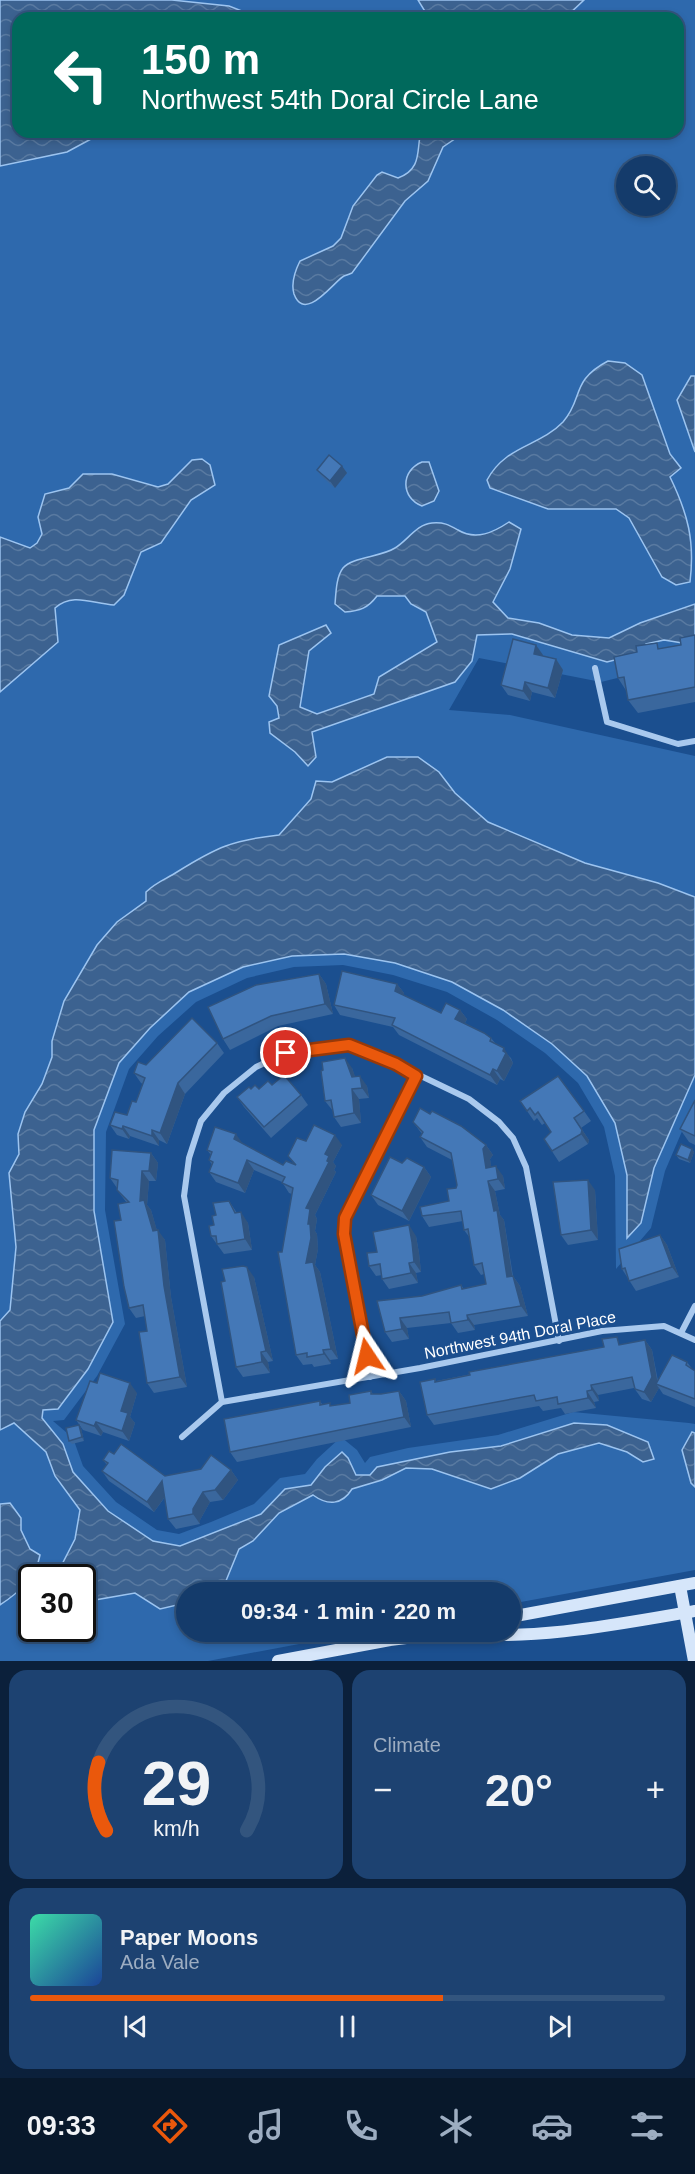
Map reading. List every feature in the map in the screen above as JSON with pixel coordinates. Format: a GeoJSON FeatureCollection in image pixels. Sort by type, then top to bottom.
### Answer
{"type":"FeatureCollection","features":[{"type":"Feature","properties":{"kind":"street"},"geometry":{"type":"LineString","coordinates":[[595,668],[607,722],[678,744],[695,741]]}},
{"type":"Feature","properties":{"kind":"street"},"geometry":{"type":"LineString","coordinates":[[182,1437],[222,1402],[184,1196],[189,1158],[201,1121],[224,1093],[256,1066],[286,1053],[349,1045],[396,1064],[416,1076],[468,1099],[499,1122],[513,1138],[526,1167],[559,1341]]}},
{"type":"Feature","properties":{"kind":"street"},"geometry":{"type":"LineString","coordinates":[[370,1377],[344,1234],[345,1218],[416,1076]]}},
{"type":"Feature","properties":{"kind":"street"},"geometry":{"type":"LineString","coordinates":[[681,1333],[695,1306]]}},
{"type":"Feature","properties":{"kind":"street","name":"Northwest 94th Doral Place"},"geometry":{"type":"LineString","coordinates":[[222,1402],[636,1327],[664,1326],[695,1340]]}},
{"type":"Feature","properties":{"kind":"street"},"geometry":{"type":"LineString","coordinates":[[521,1615],[695,1584]]}},
{"type":"Feature","properties":{"kind":"street"},"geometry":{"type":"LineString","coordinates":[[680,1586],[690,1612],[694,1661]]}},
{"type":"Feature","properties":{"kind":"street"},"geometry":{"type":"LineString","coordinates":[[521,1635],[584,1631],[690,1612]]}},
{"type":"Feature","properties":{"kind":"street"},"geometry":{"type":"LineString","coordinates":[[278,1661],[379,1642]]}},
{"type":"Feature","properties":{"kind":"shaded area"},"geometry":{"type":"Polygon","coordinates":[[[0,0],[695,0],[695,659],[601,682],[479,658],[449,710],[510,715],[695,756],[695,1101],[665,1171],[651,1228],[616,1269],[615,1176],[604,1127],[578,1083],[545,1053],[497,1020],[447,992],[393,975],[343,965],[294,967],[247,978],[196,1002],[158,1036],[129,1069],[106,1132],[105,1210],[125,1324],[97,1376],[64,1420],[53,1421],[73,1438],[83,1466],[116,1502],[157,1530],[179,1534],[254,1504],[280,1478],[305,1474],[317,1459],[341,1437],[357,1450],[365,1463],[370,1457],[408,1448],[498,1435],[573,1412],[695,1424],[695,1570],[521,1602],[521,1582],[176,1582],[176,1642],[310,1642],[208,1661],[0,1661],[0,0]]]}},
{"type":"Feature","properties":{"kind":"water"},"geometry":{"type":"Polygon","coordinates":[[[0,0],[172,0],[229,6],[244,12],[12,12],[12,138],[93,138],[67,152],[0,166],[0,0]]]}},
{"type":"Feature","properties":{"kind":"water"},"geometry":{"type":"Polygon","coordinates":[[[418,0],[584,0],[571,12],[425,12],[418,0]]]}},
{"type":"Feature","properties":{"kind":"water"},"geometry":{"type":"Polygon","coordinates":[[[420,138],[456,138],[443,147],[428,181],[405,201],[352,273],[340,279],[312,303],[299,302],[294,294],[293,286],[300,261],[333,246],[341,238],[353,206],[377,175],[382,172],[398,178],[411,169],[417,158],[420,138]]]}},
{"type":"Feature","properties":{"kind":"water"},"geometry":{"type":"Polygon","coordinates":[[[608,361],[625,363],[642,375],[670,454],[681,468],[670,477],[689,528],[692,554],[690,582],[676,585],[662,577],[629,518],[616,509],[548,509],[490,488],[487,480],[495,468],[513,453],[544,437],[563,422],[588,376],[608,361]]]}},
{"type":"Feature","properties":{"kind":"water"},"geometry":{"type":"Polygon","coordinates":[[[691,376],[695,376],[695,452],[677,400],[691,376]]]}},
{"type":"Feature","properties":{"kind":"water"},"geometry":{"type":"Polygon","coordinates":[[[202,459],[210,465],[215,485],[191,500],[161,543],[141,552],[124,595],[114,605],[76,600],[62,603],[55,608],[58,642],[0,692],[0,537],[30,548],[37,543],[42,534],[38,517],[45,494],[69,488],[83,474],[112,474],[158,487],[168,484],[192,460],[202,459]]]}},
{"type":"Feature","properties":{"kind":"water"},"geometry":{"type":"Polygon","coordinates":[[[422,462],[429,462],[439,491],[434,501],[422,506],[410,497],[406,484],[410,472],[422,462]]]}},
{"type":"Feature","properties":{"kind":"water"},"geometry":{"type":"Polygon","coordinates":[[[509,522],[521,529],[510,569],[493,602],[508,618],[539,623],[572,635],[609,638],[640,623],[695,604],[695,645],[664,640],[646,644],[638,654],[607,662],[512,634],[477,635],[472,661],[455,682],[312,732],[316,757],[308,766],[295,752],[270,733],[269,722],[279,718],[277,706],[269,696],[279,645],[326,625],[331,633],[309,651],[300,707],[317,714],[374,694],[379,677],[437,642],[426,612],[411,604],[405,596],[377,596],[363,608],[355,611],[345,612],[335,604],[338,580],[347,564],[395,548],[427,524],[443,523],[465,533],[478,535],[491,532],[509,522]]]}},
{"type":"Feature","properties":{"kind":"water"},"geometry":{"type":"Polygon","coordinates":[[[387,757],[418,757],[439,772],[455,793],[488,822],[585,863],[658,883],[695,897],[695,1075],[654,1168],[641,1223],[627,1238],[627,1175],[615,1123],[587,1076],[552,1044],[503,1010],[452,982],[395,963],[344,954],[292,956],[243,967],[189,992],[150,1028],[119,1063],[94,1130],[94,1211],[113,1322],[88,1369],[58,1409],[43,1410],[42,1418],[63,1444],[73,1472],[108,1511],[153,1541],[180,1546],[261,1514],[285,1489],[311,1485],[325,1467],[342,1452],[348,1458],[356,1475],[370,1475],[377,1467],[450,1452],[501,1446],[574,1423],[607,1425],[648,1442],[654,1459],[643,1462],[627,1452],[599,1443],[558,1454],[520,1478],[491,1489],[432,1469],[406,1468],[382,1480],[352,1489],[339,1501],[324,1501],[313,1495],[279,1513],[253,1541],[239,1549],[226,1582],[176,1582],[176,1605],[160,1609],[135,1593],[96,1600],[96,1564],[62,1564],[75,1539],[80,1510],[55,1476],[46,1452],[14,1423],[0,1430],[0,1321],[10,1310],[16,1247],[9,1173],[19,1154],[18,1134],[25,1112],[42,1084],[52,1057],[52,1041],[64,1001],[97,945],[117,922],[146,901],[146,892],[203,856],[237,842],[279,835],[311,799],[316,781],[332,782],[387,757]]]}},
{"type":"Feature","properties":{"kind":"water"},"geometry":{"type":"Polygon","coordinates":[[[692,1432],[695,1433],[695,1487],[691,1483],[682,1450],[692,1432]]]}},
{"type":"Feature","properties":{"kind":"water"},"geometry":{"type":"Polygon","coordinates":[[[10,1503],[21,1518],[21,1530],[30,1549],[40,1555],[38,1564],[18,1564],[18,1590],[0,1605],[0,1504],[10,1503]]]}},
{"type":"Feature","properties":{"kind":"building"},"geometry":{"type":"Polygon","coordinates":[[[329,455],[342,466],[330,481],[317,470],[329,455]]]}},
{"type":"Feature","properties":{"kind":"building"},"geometry":{"type":"Polygon","coordinates":[[[695,635],[695,687],[628,700],[624,677],[618,678],[614,657],[637,652],[636,646],[657,643],[658,649],[681,645],[680,638],[695,635]]]}},
{"type":"Feature","properties":{"kind":"building"},"geometry":{"type":"Polygon","coordinates":[[[513,639],[536,645],[534,654],[556,659],[548,688],[525,682],[523,691],[501,685],[513,639]]]}},
{"type":"Feature","properties":{"kind":"building"},"geometry":{"type":"Polygon","coordinates":[[[342,971],[397,984],[395,991],[441,1013],[446,1003],[460,1010],[455,1019],[484,1033],[491,1038],[490,1041],[504,1048],[503,1051],[506,1053],[497,1071],[493,1069],[490,1075],[392,1025],[395,1018],[334,1005],[342,971]]]}},
{"type":"Feature","properties":{"kind":"building"},"geometry":{"type":"Polygon","coordinates":[[[319,974],[325,1004],[271,1016],[223,1039],[208,1007],[256,985],[319,974]]]}},
{"type":"Feature","properties":{"kind":"building"},"geometry":{"type":"Polygon","coordinates":[[[192,1018],[217,1043],[178,1083],[160,1133],[152,1130],[152,1136],[123,1126],[122,1129],[110,1125],[115,1112],[127,1115],[132,1101],[136,1102],[145,1078],[134,1073],[138,1062],[146,1065],[192,1018]]]}},
{"type":"Feature","properties":{"kind":"building"},"geometry":{"type":"Polygon","coordinates":[[[345,1058],[352,1077],[360,1076],[362,1088],[352,1089],[354,1113],[334,1117],[331,1100],[325,1101],[322,1062],[345,1058]]]}},
{"type":"Feature","properties":{"kind":"building"},"geometry":{"type":"Polygon","coordinates":[[[284,1075],[301,1095],[264,1127],[237,1097],[249,1087],[251,1089],[255,1085],[259,1089],[268,1081],[272,1085],[284,1075]]]}},
{"type":"Feature","properties":{"kind":"building"},"geometry":{"type":"Polygon","coordinates":[[[558,1076],[584,1111],[574,1118],[582,1130],[581,1134],[552,1151],[544,1139],[551,1132],[538,1112],[535,1115],[530,1108],[527,1111],[520,1101],[558,1076]]]}},
{"type":"Feature","properties":{"kind":"building"},"geometry":{"type":"Polygon","coordinates":[[[695,1100],[695,1136],[680,1129],[695,1100]]]}},
{"type":"Feature","properties":{"kind":"building"},"geometry":{"type":"Polygon","coordinates":[[[420,1108],[430,1114],[432,1111],[461,1126],[486,1145],[483,1149],[486,1168],[496,1166],[498,1179],[488,1181],[494,1211],[497,1210],[507,1277],[513,1276],[521,1306],[467,1315],[468,1320],[451,1323],[449,1312],[400,1318],[402,1329],[385,1332],[377,1301],[422,1296],[461,1285],[462,1289],[486,1284],[482,1263],[474,1265],[468,1229],[464,1230],[461,1211],[422,1216],[420,1207],[449,1201],[447,1189],[456,1188],[457,1185],[451,1153],[420,1137],[423,1132],[413,1122],[420,1108]]]}},
{"type":"Feature","properties":{"kind":"building"},"geometry":{"type":"Polygon","coordinates":[[[314,1125],[335,1135],[325,1154],[329,1156],[327,1161],[329,1162],[306,1208],[310,1209],[308,1224],[310,1224],[311,1238],[306,1263],[313,1262],[331,1349],[323,1350],[324,1354],[307,1357],[307,1353],[296,1355],[278,1252],[282,1252],[293,1188],[282,1183],[285,1177],[247,1160],[238,1183],[209,1172],[213,1162],[209,1160],[212,1152],[207,1150],[215,1127],[236,1134],[234,1139],[283,1165],[286,1161],[296,1165],[288,1156],[297,1138],[306,1141],[314,1125]]]}},
{"type":"Feature","properties":{"kind":"building"},"geometry":{"type":"Polygon","coordinates":[[[681,1144],[692,1149],[688,1160],[676,1155],[681,1144]]]}},
{"type":"Feature","properties":{"kind":"building"},"geometry":{"type":"Polygon","coordinates":[[[112,1150],[151,1153],[149,1171],[142,1171],[140,1201],[144,1200],[153,1231],[158,1230],[164,1286],[180,1377],[147,1383],[139,1332],[147,1331],[143,1305],[129,1308],[114,1221],[121,1220],[118,1204],[129,1202],[117,1190],[118,1180],[110,1178],[112,1150]]]}},
{"type":"Feature","properties":{"kind":"building"},"geometry":{"type":"Polygon","coordinates":[[[390,1157],[402,1163],[407,1158],[424,1167],[402,1211],[371,1195],[390,1157]]]}},
{"type":"Feature","properties":{"kind":"building"},"geometry":{"type":"Polygon","coordinates":[[[588,1180],[591,1230],[561,1235],[553,1182],[588,1180]]]}},
{"type":"Feature","properties":{"kind":"building"},"geometry":{"type":"Polygon","coordinates":[[[229,1201],[235,1213],[241,1212],[245,1239],[217,1244],[216,1236],[211,1236],[209,1226],[214,1225],[212,1216],[216,1215],[213,1203],[229,1201]]]}},
{"type":"Feature","properties":{"kind":"building"},"geometry":{"type":"Polygon","coordinates":[[[409,1225],[414,1262],[409,1263],[411,1273],[382,1279],[380,1264],[369,1266],[367,1253],[377,1252],[373,1232],[409,1225]]]}},
{"type":"Feature","properties":{"kind":"building"},"geometry":{"type":"Polygon","coordinates":[[[660,1235],[672,1267],[629,1281],[625,1268],[622,1269],[619,1249],[660,1235]]]}},
{"type":"Feature","properties":{"kind":"building"},"geometry":{"type":"Polygon","coordinates":[[[247,1267],[266,1351],[261,1352],[262,1362],[236,1367],[221,1282],[225,1281],[222,1269],[247,1267]]]}},
{"type":"Feature","properties":{"kind":"building"},"geometry":{"type":"Polygon","coordinates":[[[617,1337],[619,1345],[645,1340],[652,1377],[644,1392],[635,1389],[632,1377],[591,1385],[592,1390],[587,1391],[588,1398],[558,1404],[557,1397],[536,1401],[534,1395],[427,1415],[420,1382],[435,1379],[435,1382],[470,1375],[469,1372],[604,1347],[602,1339],[617,1337]]]}},
{"type":"Feature","properties":{"kind":"building"},"geometry":{"type":"Polygon","coordinates":[[[672,1355],[687,1362],[686,1365],[695,1371],[695,1399],[656,1384],[672,1355]]]}},
{"type":"Feature","properties":{"kind":"building"},"geometry":{"type":"Polygon","coordinates":[[[100,1373],[130,1383],[121,1411],[128,1413],[122,1431],[96,1422],[94,1426],[76,1420],[90,1381],[97,1383],[100,1373]]]}},
{"type":"Feature","properties":{"kind":"building"},"geometry":{"type":"Polygon","coordinates":[[[371,1391],[371,1394],[381,1394],[399,1391],[404,1417],[230,1452],[224,1419],[320,1401],[320,1405],[330,1403],[330,1406],[350,1403],[349,1395],[371,1391]]]}},
{"type":"Feature","properties":{"kind":"building"},"geometry":{"type":"Polygon","coordinates":[[[79,1425],[82,1437],[69,1441],[66,1428],[79,1425]]]}},
{"type":"Feature","properties":{"kind":"building"},"geometry":{"type":"Polygon","coordinates":[[[121,1444],[165,1476],[201,1469],[211,1455],[231,1470],[215,1490],[203,1492],[193,1509],[193,1514],[168,1519],[162,1481],[147,1502],[102,1471],[108,1463],[103,1460],[109,1451],[114,1454],[121,1444]]]}},
{"type":"Feature","properties":{"kind":"route"},"geometry":{"type":"LineString","coordinates":[[286,1053],[349,1045],[396,1064],[416,1076],[345,1218],[344,1234],[367,1356]]}}]}
